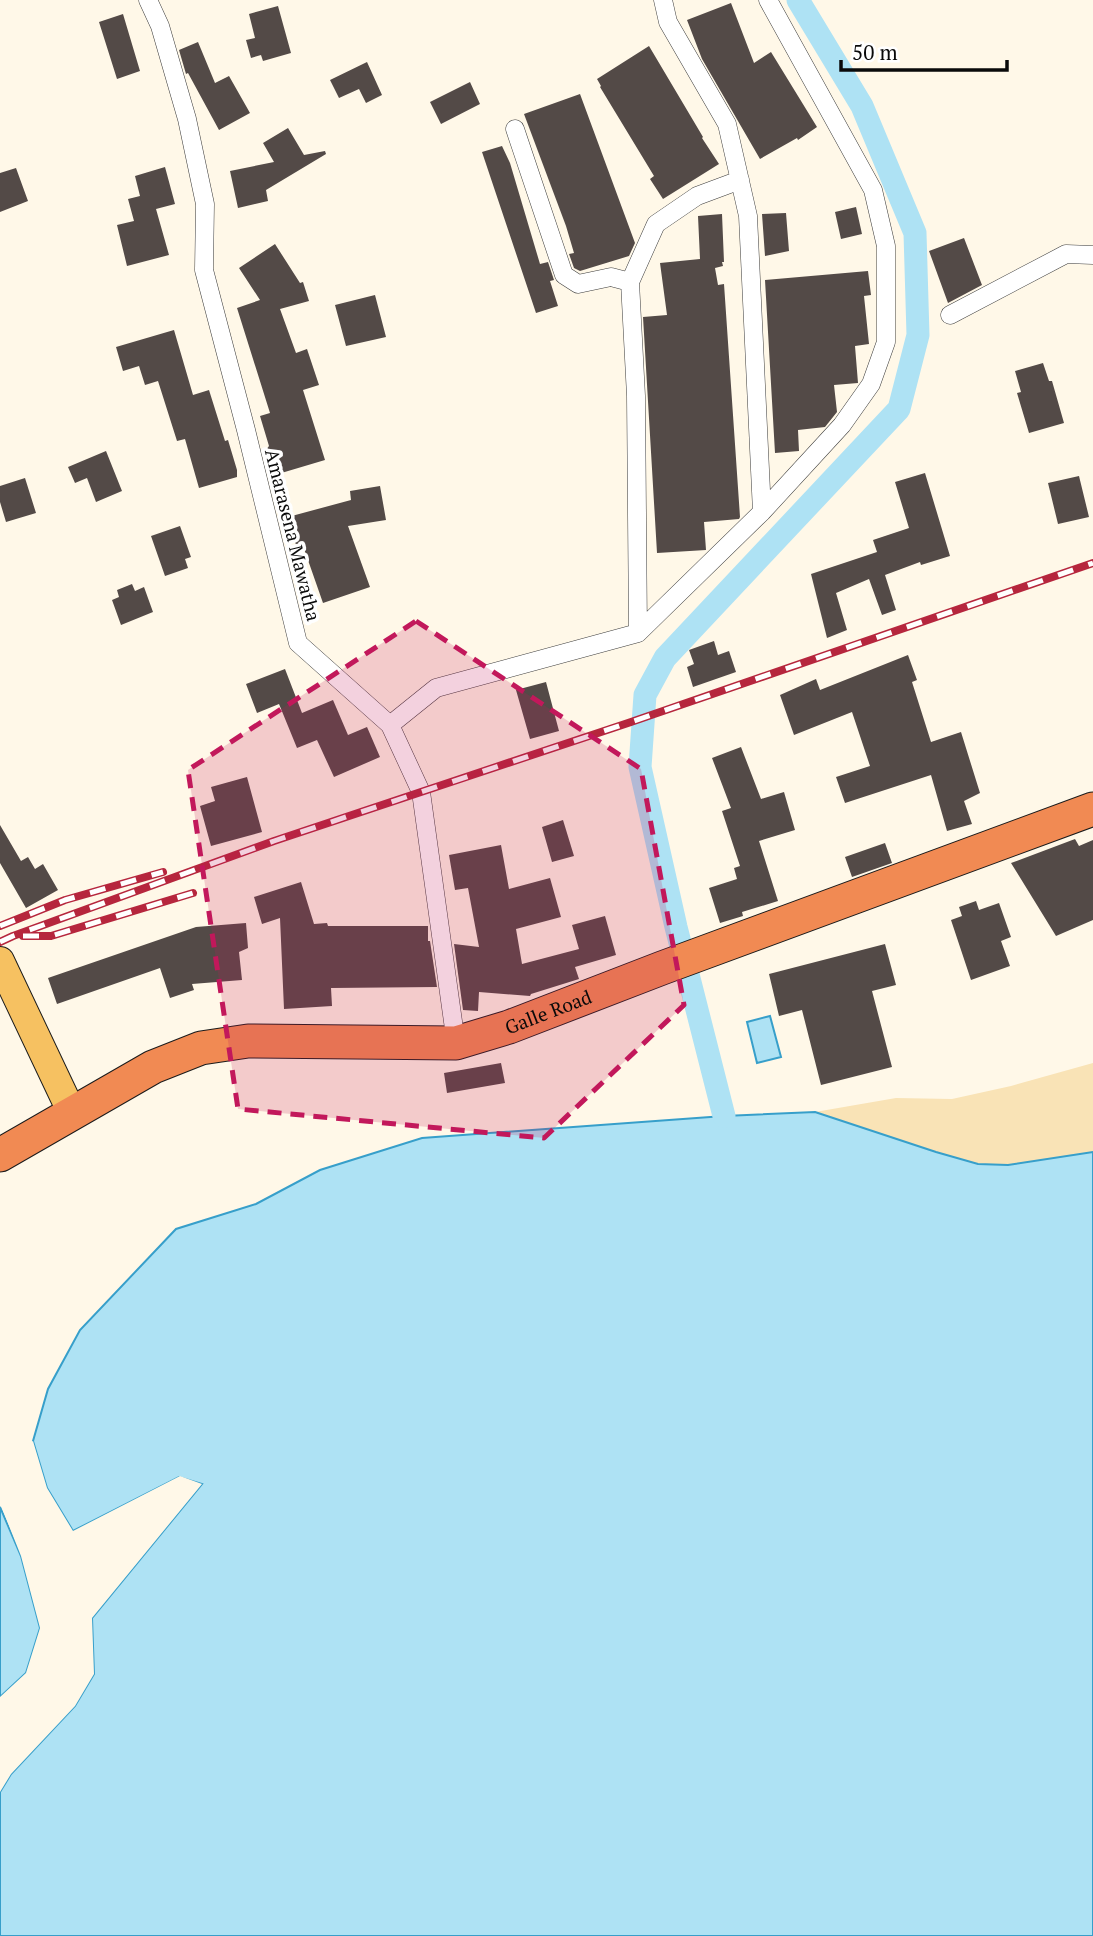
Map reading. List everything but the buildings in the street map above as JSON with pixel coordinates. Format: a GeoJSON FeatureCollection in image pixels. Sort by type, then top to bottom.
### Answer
{"type":"FeatureCollection","features":[{"type":"Feature","properties":{"kind":"highway","name":"Galle Road"},"geometry":{"type":"LineString","coordinates":[[0,1155],[153,1067],[201,1048],[248,1041],[456,1043],[509,1027],[1093,809]]}},
{"type":"Feature","properties":{"kind":"main road"},"geometry":{"type":"LineString","coordinates":[[0,961],[72,1113]]}},
{"type":"Feature","properties":{"kind":"street","name":"Amarasena Mawatha"},"geometry":{"type":"LineString","coordinates":[[148,0],[160,26],[187,119],[205,204],[204,270],[298,643],[390,725],[421,792],[456,1043]]}},
{"type":"Feature","properties":{"kind":"street"},"geometry":{"type":"LineString","coordinates":[[663,0],[668,22],[727,124],[748,216],[762,512]]}},
{"type":"Feature","properties":{"kind":"street"},"geometry":{"type":"LineString","coordinates":[[390,725],[436,688],[638,633],[762,512],[842,425],[871,384],[886,342],[887,246],[873,190],[768,0]]}},
{"type":"Feature","properties":{"kind":"street"},"geometry":{"type":"LineString","coordinates":[[515,130],[564,275],[578,284],[611,277],[631,282]]}},
{"type":"Feature","properties":{"kind":"street"},"geometry":{"type":"LineString","coordinates":[[638,633],[636,396],[631,282],[656,224],[697,196],[740,180]]}},
{"type":"Feature","properties":{"kind":"street"},"geometry":{"type":"LineString","coordinates":[[950,314],[1066,254],[1093,255]]}},
{"type":"Feature","properties":{"kind":"highlighted area"},"geometry":{"type":"Polygon","coordinates":[[[416,621],[641,769],[684,1005],[544,1138],[238,1109],[188,770],[416,621]]]}},
{"type":"Feature","properties":{"kind":"sand"},"geometry":{"type":"Polygon","coordinates":[[[1093,1063],[1093,1152],[1008,1165],[978,1164],[815,1112],[896,1098],[952,1099],[1093,1063]]]}},
{"type":"Feature","properties":{"kind":"water"},"geometry":{"type":"Polygon","coordinates":[[[770,1016],[781,1057],[757,1063],[747,1022],[770,1016]]]}},
{"type":"Feature","properties":{"kind":"water"},"geometry":{"type":"Polygon","coordinates":[[[815,1112],[978,1164],[1008,1165],[1093,1152],[1093,1936],[0,1936],[0,1792],[11,1774],[75,1706],[94,1674],[92,1618],[202,1484],[179,1477],[73,1531],[47,1488],[33,1441],[48,1389],[80,1330],[176,1229],[256,1204],[320,1170],[422,1138],[815,1112]]]}},
{"type":"Feature","properties":{"kind":"water"},"geometry":{"type":"Polygon","coordinates":[[[0,1507],[21,1556],[40,1628],[26,1673],[0,1697],[0,1507]]]}},
{"type":"Feature","properties":{"kind":"pier"},"geometry":{"type":"Polygon","coordinates":[[[33,1441],[47,1488],[73,1531],[180,1476],[202,1484],[92,1618],[94,1674],[75,1706],[11,1774],[0,1792],[0,1785],[8,1772],[72,1704],[90,1673],[89,1616],[196,1486],[180,1480],[72,1535],[43,1489],[29,1443],[33,1441]]]}},
{"type":"Feature","properties":{"kind":"pier"},"geometry":{"type":"Polygon","coordinates":[[[0,1503],[25,1555],[44,1628],[29,1675],[0,1700],[26,1673],[40,1628],[21,1556],[0,1503]]]}},
{"type":"Feature","properties":{"kind":"waterway"},"geometry":{"type":"LineString","coordinates":[[724,1116],[676,927],[640,767],[645,695],[665,658],[899,409],[918,335],[915,233],[862,106],[798,0]]}},
{"type":"Feature","properties":{"kind":"railway"},"geometry":{"type":"LineString","coordinates":[[0,942],[274,841],[1093,563]]}},
{"type":"Feature","properties":{"kind":"railway"},"geometry":{"type":"LineString","coordinates":[[0,926],[65,900],[163,872]]}},
{"type":"Feature","properties":{"kind":"railway"},"geometry":{"type":"LineString","coordinates":[[23,936],[51,936],[193,893]]}}]}
